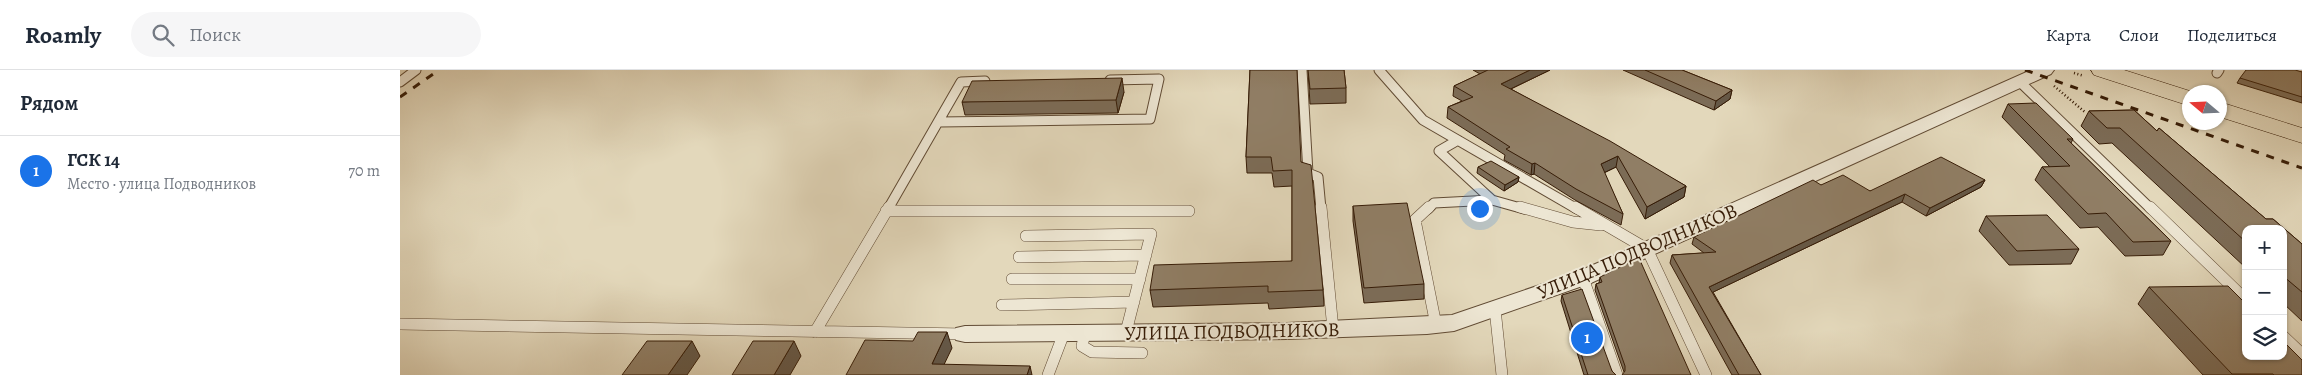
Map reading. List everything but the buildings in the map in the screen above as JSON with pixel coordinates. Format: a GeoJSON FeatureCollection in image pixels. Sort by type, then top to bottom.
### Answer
{"type":"FeatureCollection","features":[{"type":"Feature","properties":{"kind":"main road"},"geometry":{"type":"LineString","coordinates":[[2102,70],[2182,96]]}},
{"type":"Feature","properties":{"kind":"main road"},"geometry":{"type":"LineString","coordinates":[[2144,70],[2217,82],[2302,121]]}},
{"type":"Feature","properties":{"kind":"main road"},"geometry":{"type":"LineString","coordinates":[[2227,111],[2302,136]]}},
{"type":"Feature","properties":{"kind":"street","name":"УЛИЦА ПОДВОДНИКОВ"},"geometry":{"type":"LineString","coordinates":[[965,334],[1333,329],[1454,323],[1583,278],[2019,81],[2049,78]]}},
{"type":"Feature","properties":{"kind":"lane"},"geometry":{"type":"LineString","coordinates":[[400,82],[416,70]]}},
{"type":"Feature","properties":{"kind":"lane"},"geometry":{"type":"LineString","coordinates":[[1302,70],[1308,173],[1318,177],[1333,329]]}},
{"type":"Feature","properties":{"kind":"lane"},"geometry":{"type":"LineString","coordinates":[[1379,70],[1423,120],[1647,249],[1706,375]]}},
{"type":"Feature","properties":{"kind":"lane"},"geometry":{"type":"LineString","coordinates":[[2294,70],[2302,72]]}},
{"type":"Feature","properties":{"kind":"lane"},"geometry":{"type":"LineString","coordinates":[[939,122],[1150,119],[1159,79],[1100,80]]}},
{"type":"Feature","properties":{"kind":"lane"},"geometry":{"type":"LineString","coordinates":[[815,332],[939,122],[960,82],[991,81]]}},
{"type":"Feature","properties":{"kind":"lane"},"geometry":{"type":"LineString","coordinates":[[2019,81],[2242,296]]}},
{"type":"Feature","properties":{"kind":"lane"},"geometry":{"type":"LineString","coordinates":[[1458,140],[1439,151],[1492,200]]}},
{"type":"Feature","properties":{"kind":"lane"},"geometry":{"type":"LineString","coordinates":[[1436,325],[1415,220],[1434,203],[1492,200],[1573,222],[1605,225]]}},
{"type":"Feature","properties":{"kind":"lane"},"geometry":{"type":"LineString","coordinates":[[886,212],[1189,211]]}},
{"type":"Feature","properties":{"kind":"lane"},"geometry":{"type":"LineString","coordinates":[[1026,236],[1151,234],[1126,332]]}},
{"type":"Feature","properties":{"kind":"lane"},"geometry":{"type":"LineString","coordinates":[[1019,257],[1146,255]]}},
{"type":"Feature","properties":{"kind":"lane"},"geometry":{"type":"LineString","coordinates":[[1012,279],[1140,278]]}},
{"type":"Feature","properties":{"kind":"lane"},"geometry":{"type":"LineString","coordinates":[[1583,278],[1617,375]]}},
{"type":"Feature","properties":{"kind":"lane"},"geometry":{"type":"LineString","coordinates":[[1002,305],[1134,302]]}},
{"type":"Feature","properties":{"kind":"lane"},"geometry":{"type":"LineString","coordinates":[[1495,309],[1502,375]]}},
{"type":"Feature","properties":{"kind":"lane"},"geometry":{"type":"LineString","coordinates":[[400,324],[965,334]]}},
{"type":"Feature","properties":{"kind":"lane"},"geometry":{"type":"LineString","coordinates":[[1048,375],[1074,333],[1082,346],[1092,352],[1142,353]]}},
{"type":"Feature","properties":{"kind":"lane"},"geometry":{"type":"LineString","coordinates":[[2287,340],[2302,354]]}},
{"type":"Feature","properties":{"kind":"path"},"geometry":{"type":"LineString","coordinates":[[2049,78],[2086,113]]}},
{"type":"Feature","properties":{"kind":"railway"},"geometry":{"type":"LineString","coordinates":[[400,97],[439,70]]}},
{"type":"Feature","properties":{"kind":"railway"},"geometry":{"type":"LineString","coordinates":[[2025,70],[2302,168]]}},
{"type":"Feature","properties":{"kind":"place","name":"ГСК 14"},"geometry":{"type":"Point","coordinates":[1587,338]}}]}
